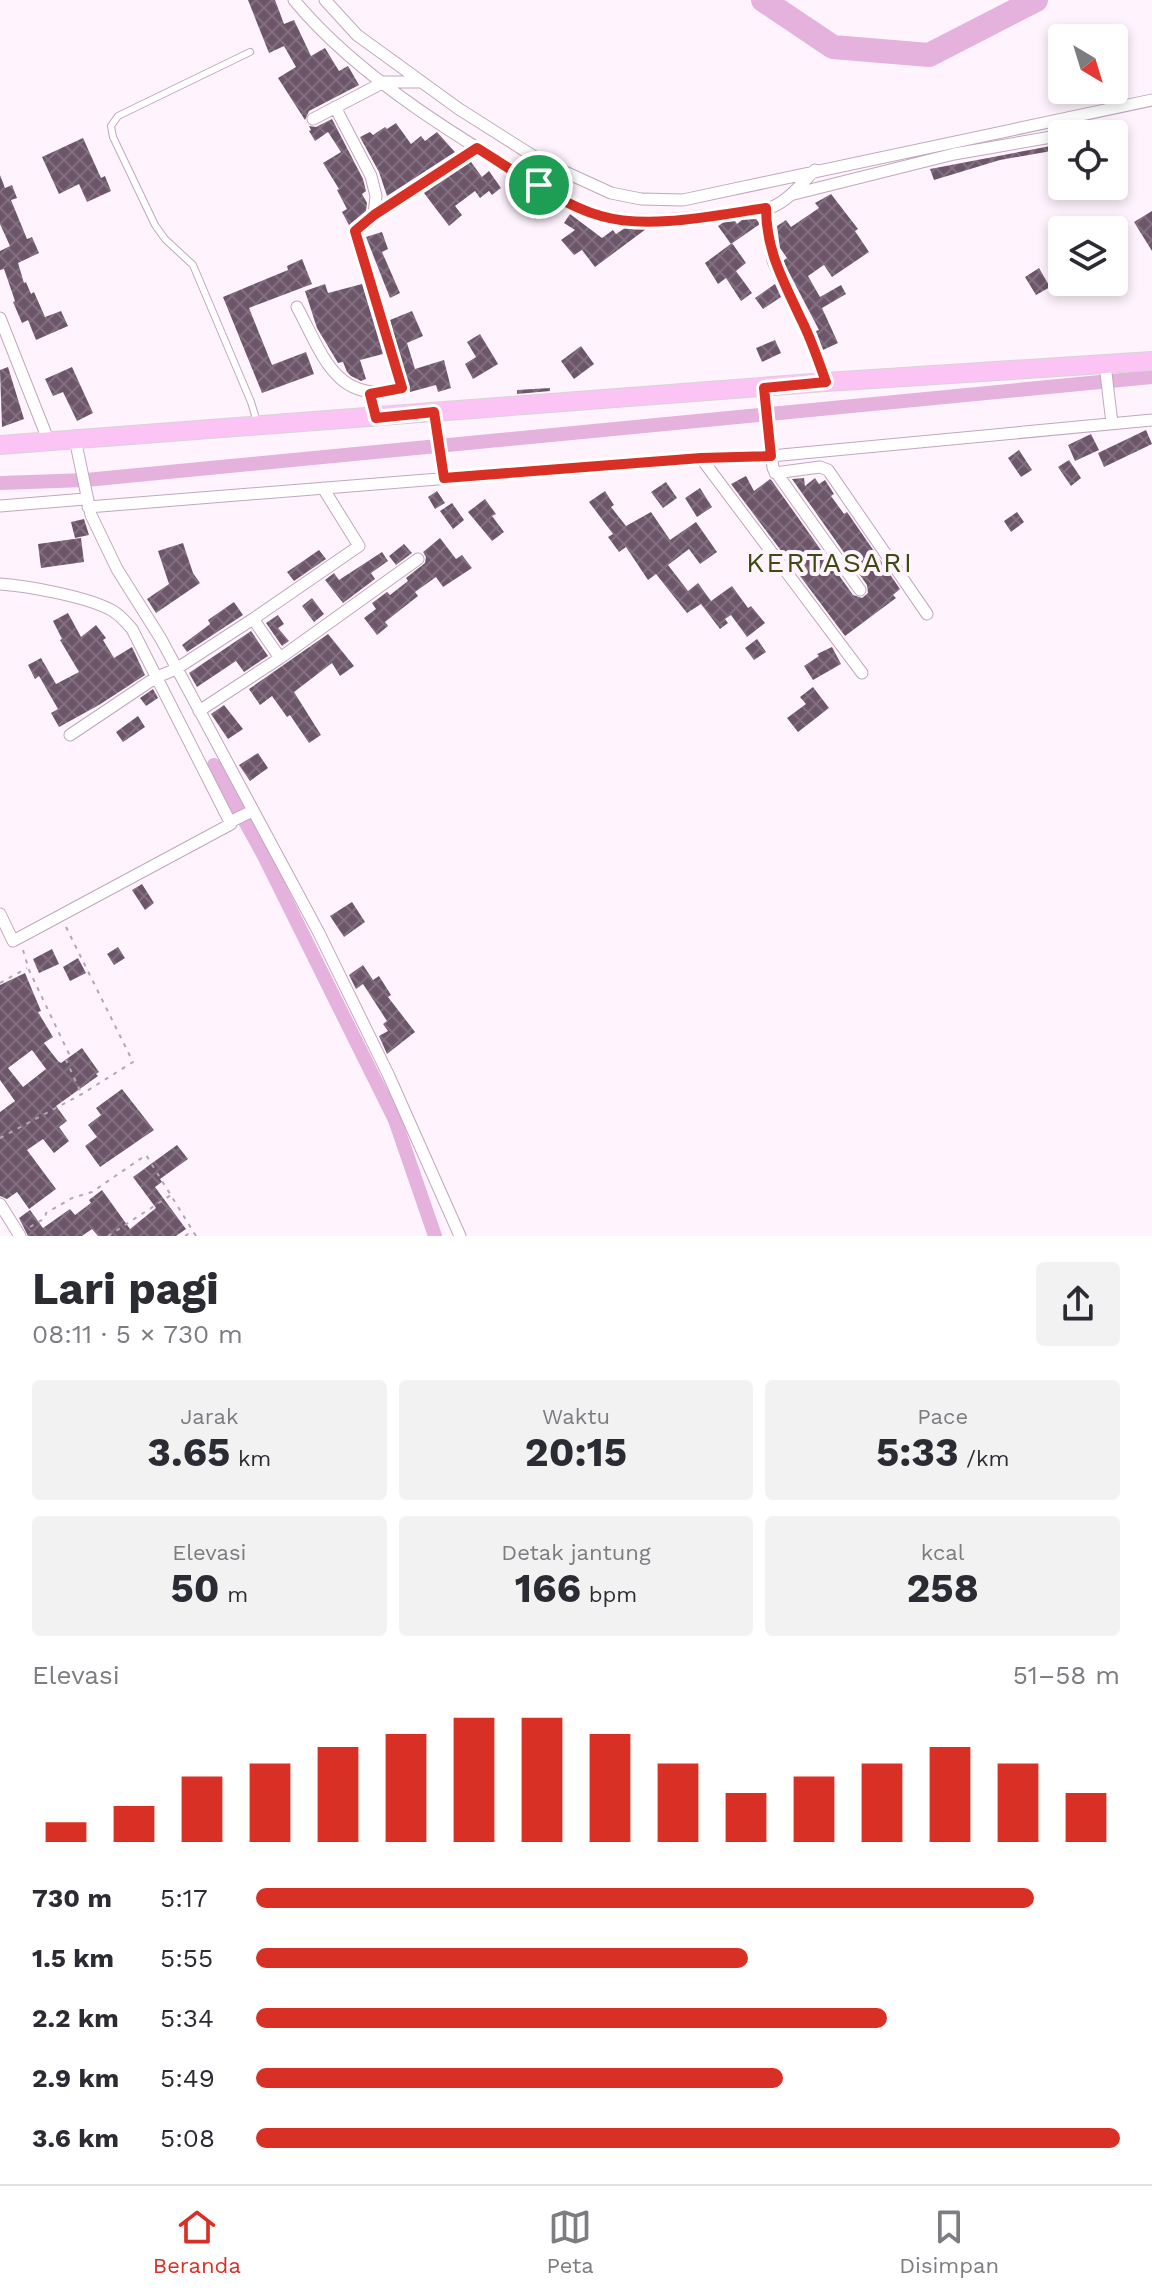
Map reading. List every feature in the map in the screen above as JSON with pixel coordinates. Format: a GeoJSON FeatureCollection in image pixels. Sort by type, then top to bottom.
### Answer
{"type":"FeatureCollection","features":[{"type":"Feature","properties":{"kind":"main road"},"geometry":{"type":"LineString","coordinates":[[0,445],[49,442],[76,446],[257,422],[375,415],[436,421],[765,394],[826,382],[1106,370],[1152,361]]}},
{"type":"Feature","properties":{"kind":"street"},"geometry":{"type":"LineString","coordinates":[[294,0],[327,36],[384,82],[477,148],[580,209],[612,219],[680,219],[766,208],[790,196],[954,154],[1048,138]]}},
{"type":"Feature","properties":{"kind":"street"},"geometry":{"type":"LineString","coordinates":[[325,0],[357,35],[421,82],[541,161],[611,193],[641,199],[683,200],[1152,100]]}},
{"type":"Feature","properties":{"kind":"street"},"geometry":{"type":"LineString","coordinates":[[313,119],[384,82],[421,82]]}},
{"type":"Feature","properties":{"kind":"street"},"geometry":{"type":"LineString","coordinates":[[335,107],[371,176],[376,196],[374,215]]}},
{"type":"Feature","properties":{"kind":"street"},"geometry":{"type":"LineString","coordinates":[[297,307],[339,379],[371,395],[402,389],[355,233],[357,227],[374,215],[477,148]]}},
{"type":"Feature","properties":{"kind":"street"},"geometry":{"type":"LineString","coordinates":[[790,196],[815,170]]}},
{"type":"Feature","properties":{"kind":"street"},"geometry":{"type":"LineString","coordinates":[[766,208],[773,261],[808,334],[826,382]]}},
{"type":"Feature","properties":{"kind":"street"},"geometry":{"type":"LineString","coordinates":[[0,318],[49,442]]}},
{"type":"Feature","properties":{"kind":"street"},"geometry":{"type":"LineString","coordinates":[[1106,370],[1111,418]]}},
{"type":"Feature","properties":{"kind":"street"},"geometry":{"type":"LineString","coordinates":[[765,394],[775,473],[860,590]]}},
{"type":"Feature","properties":{"kind":"street"},"geometry":{"type":"LineString","coordinates":[[371,395],[375,415]]}},
{"type":"Feature","properties":{"kind":"street"},"geometry":{"type":"LineString","coordinates":[[0,506],[323,488],[443,473],[701,458],[1111,418],[1152,420]]}},
{"type":"Feature","properties":{"kind":"street"},"geometry":{"type":"LineString","coordinates":[[436,421],[443,473]]}},
{"type":"Feature","properties":{"kind":"street"},"geometry":{"type":"LineString","coordinates":[[76,446],[86,503],[140,623],[157,677],[232,822]]}},
{"type":"Feature","properties":{"kind":"street"},"geometry":{"type":"LineString","coordinates":[[701,458],[862,673]]}},
{"type":"Feature","properties":{"kind":"street"},"geometry":{"type":"LineString","coordinates":[[775,473],[820,467],[828,470],[927,614]]}},
{"type":"Feature","properties":{"kind":"street"},"geometry":{"type":"LineString","coordinates":[[70,735],[157,677],[174,670],[253,619],[359,546],[323,488]]}},
{"type":"Feature","properties":{"kind":"street"},"geometry":{"type":"LineString","coordinates":[[199,711],[280,658],[418,559]]}},
{"type":"Feature","properties":{"kind":"street"},"geometry":{"type":"LineString","coordinates":[[0,584],[102,606],[140,623],[174,670],[199,711],[250,812],[347,989],[460,1236]]}},
{"type":"Feature","properties":{"kind":"street"},"geometry":{"type":"LineString","coordinates":[[253,619],[280,658]]}},
{"type":"Feature","properties":{"kind":"street"},"geometry":{"type":"LineString","coordinates":[[0,914],[10,939],[17,939],[250,812]]}},
{"type":"Feature","properties":{"kind":"street"},"geometry":{"type":"LineString","coordinates":[[0,1204],[20,1235]]}},
{"type":"Feature","properties":{"kind":"lane"},"geometry":{"type":"LineString","coordinates":[[250,52],[118,116],[111,126],[113,137],[155,225],[193,265],[257,422]]}},
{"type":"Feature","properties":{"kind":"path"},"geometry":{"type":"LineString","coordinates":[[0,1138],[82,1094],[130,1065],[133,1060],[60,915]]}},
{"type":"Feature","properties":{"kind":"path"},"geometry":{"type":"LineString","coordinates":[[17,939],[69,1054],[66,1060],[82,1094]]}},
{"type":"Feature","properties":{"kind":"path"},"geometry":{"type":"LineString","coordinates":[[0,983],[28,967]]}},
{"type":"Feature","properties":{"kind":"path"},"geometry":{"type":"LineString","coordinates":[[20,1235],[45,1218],[46,1213],[72,1198],[92,1192],[146,1155],[196,1236]]}},
{"type":"Feature","properties":{"kind":"path"},"geometry":{"type":"LineString","coordinates":[[108,1236],[171,1194]]}},
{"type":"Feature","properties":{"kind":"path"},"geometry":{"type":"LineString","coordinates":[[185,1236],[192,1231]]}},
{"type":"Feature","properties":{"kind":"building"},"geometry":{"type":"Polygon","coordinates":[[[248,0],[275,0],[284,24],[294,20],[311,56],[325,48],[339,71],[348,66],[359,85],[309,111],[305,120],[278,78],[296,67],[284,46],[269,53],[248,0]]]}},
{"type":"Feature","properties":{"kind":"building"},"geometry":{"type":"Polygon","coordinates":[[[332,119],[363,179],[366,191],[362,194],[367,203],[366,211],[349,225],[342,212],[347,209],[339,189],[323,163],[341,152],[328,132],[315,141],[309,131],[309,126],[316,127],[332,119]]]}},
{"type":"Feature","properties":{"kind":"building"},"geometry":{"type":"Polygon","coordinates":[[[396,123],[411,144],[421,136],[425,141],[437,132],[455,152],[387,196],[379,172],[360,137],[370,132],[373,135],[396,123]]]}},
{"type":"Feature","properties":{"kind":"building"},"geometry":{"type":"Polygon","coordinates":[[[83,138],[101,178],[105,176],[111,191],[87,202],[79,184],[59,194],[42,157],[83,138]]]}},
{"type":"Feature","properties":{"kind":"building"},"geometry":{"type":"Polygon","coordinates":[[[1048,147],[1048,152],[1000,160],[934,180],[930,169],[1048,147]]]}},
{"type":"Feature","properties":{"kind":"building"},"geometry":{"type":"Polygon","coordinates":[[[471,162],[482,177],[489,171],[501,188],[492,195],[489,191],[480,198],[475,191],[455,206],[462,215],[449,226],[424,193],[471,162]]]}},
{"type":"Feature","properties":{"kind":"building"},"geometry":{"type":"Polygon","coordinates":[[[0,175],[5,188],[12,185],[17,198],[11,200],[27,239],[32,237],[39,253],[18,263],[24,283],[31,294],[34,292],[45,317],[61,311],[68,326],[36,340],[28,320],[22,323],[4,269],[0,270],[0,251],[10,246],[0,224],[0,175]]]}},
{"type":"Feature","properties":{"kind":"building"},"geometry":{"type":"Polygon","coordinates":[[[831,194],[858,229],[855,231],[869,252],[832,277],[824,265],[808,276],[820,297],[841,285],[846,294],[822,308],[838,343],[823,350],[816,331],[819,330],[783,261],[787,258],[780,248],[777,226],[786,220],[791,227],[819,208],[815,203],[831,194]]]}},
{"type":"Feature","properties":{"kind":"building"},"geometry":{"type":"Polygon","coordinates":[[[542,198],[550,208],[535,219],[528,209],[542,198]]]}},
{"type":"Feature","properties":{"kind":"building"},"geometry":{"type":"Polygon","coordinates":[[[1152,211],[1152,251],[1134,222],[1152,211]]]}},
{"type":"Feature","properties":{"kind":"building"},"geometry":{"type":"Polygon","coordinates":[[[570,214],[602,238],[613,230],[616,234],[625,228],[646,229],[595,267],[582,250],[574,255],[561,240],[575,230],[564,223],[570,214]]]}},
{"type":"Feature","properties":{"kind":"building"},"geometry":{"type":"Polygon","coordinates":[[[756,219],[760,224],[731,244],[718,226],[724,222],[735,221],[737,224],[742,220],[756,219]]]}},
{"type":"Feature","properties":{"kind":"building"},"geometry":{"type":"Polygon","coordinates":[[[382,232],[388,249],[382,252],[400,293],[390,298],[366,237],[382,232]]]}},
{"type":"Feature","properties":{"kind":"building"},"geometry":{"type":"Polygon","coordinates":[[[732,243],[746,263],[736,271],[752,293],[741,301],[726,278],[718,284],[705,263],[732,243]]]}},
{"type":"Feature","properties":{"kind":"building"},"geometry":{"type":"Polygon","coordinates":[[[302,259],[312,284],[249,308],[272,365],[306,352],[314,374],[262,393],[223,297],[288,270],[287,266],[302,259]]]}},
{"type":"Feature","properties":{"kind":"building"},"geometry":{"type":"Polygon","coordinates":[[[1039,268],[1048,288],[1036,295],[1025,277],[1039,268]]]}},
{"type":"Feature","properties":{"kind":"building"},"geometry":{"type":"Polygon","coordinates":[[[325,284],[328,293],[362,284],[383,354],[360,360],[366,379],[361,381],[351,376],[343,362],[338,363],[317,328],[305,291],[325,284]]]}},
{"type":"Feature","properties":{"kind":"building"},"geometry":{"type":"Polygon","coordinates":[[[775,284],[781,297],[763,309],[755,298],[775,284]]]}},
{"type":"Feature","properties":{"kind":"building"},"geometry":{"type":"Polygon","coordinates":[[[412,311],[423,336],[407,343],[415,369],[444,360],[451,388],[438,392],[436,385],[410,392],[390,320],[412,311]]]}},
{"type":"Feature","properties":{"kind":"building"},"geometry":{"type":"Polygon","coordinates":[[[480,334],[498,364],[473,379],[465,364],[476,357],[467,342],[480,334]]]}},
{"type":"Feature","properties":{"kind":"building"},"geometry":{"type":"Polygon","coordinates":[[[775,340],[781,353],[762,362],[756,348],[775,340]]]}},
{"type":"Feature","properties":{"kind":"building"},"geometry":{"type":"Polygon","coordinates":[[[581,346],[594,364],[574,379],[561,361],[581,346]]]}},
{"type":"Feature","properties":{"kind":"building"},"geometry":{"type":"Polygon","coordinates":[[[8,367],[24,419],[2,427],[0,370],[8,367]]]}},
{"type":"Feature","properties":{"kind":"building"},"geometry":{"type":"Polygon","coordinates":[[[72,367],[93,413],[77,421],[63,392],[53,396],[45,379],[72,367]]]}},
{"type":"Feature","properties":{"kind":"building"},"geometry":{"type":"Polygon","coordinates":[[[550,388],[550,391],[517,394],[517,390],[550,388]]]}},
{"type":"Feature","properties":{"kind":"building"},"geometry":{"type":"Polygon","coordinates":[[[1146,430],[1152,444],[1104,467],[1098,453],[1146,430]]]}},
{"type":"Feature","properties":{"kind":"building"},"geometry":{"type":"Polygon","coordinates":[[[1091,434],[1099,450],[1075,461],[1068,445],[1091,434]]]}},
{"type":"Feature","properties":{"kind":"building"},"geometry":{"type":"Polygon","coordinates":[[[1019,450],[1032,470],[1021,477],[1008,458],[1019,450]]]}},
{"type":"Feature","properties":{"kind":"building"},"geometry":{"type":"Polygon","coordinates":[[[1069,460],[1081,478],[1071,486],[1058,467],[1069,460]]]}},
{"type":"Feature","properties":{"kind":"building"},"geometry":{"type":"Polygon","coordinates":[[[746,476],[754,491],[770,479],[772,481],[853,595],[862,598],[868,593],[867,585],[792,479],[804,478],[805,486],[815,478],[819,484],[825,480],[834,494],[831,496],[844,514],[847,512],[900,589],[893,595],[896,598],[845,636],[731,484],[746,476]]]}},
{"type":"Feature","properties":{"kind":"building"},"geometry":{"type":"Polygon","coordinates":[[[666,482],[677,498],[663,508],[651,492],[666,482]]]}},
{"type":"Feature","properties":{"kind":"building"},"geometry":{"type":"Polygon","coordinates":[[[700,488],[712,507],[697,517],[685,498],[700,488]]]}},
{"type":"Feature","properties":{"kind":"building"},"geometry":{"type":"Polygon","coordinates":[[[437,491],[445,503],[435,509],[428,497],[437,491]]]}},
{"type":"Feature","properties":{"kind":"building"},"geometry":{"type":"Polygon","coordinates":[[[605,491],[614,505],[611,507],[626,526],[651,512],[670,540],[696,522],[717,552],[700,564],[689,549],[668,565],[688,591],[698,583],[711,601],[732,586],[748,608],[751,606],[765,623],[747,637],[731,615],[725,619],[728,623],[720,629],[701,604],[687,613],[656,574],[648,580],[626,547],[619,552],[608,537],[613,534],[589,502],[605,491]]]}},
{"type":"Feature","properties":{"kind":"building"},"geometry":{"type":"Polygon","coordinates":[[[485,499],[496,514],[492,516],[504,532],[492,541],[468,512],[485,499]]]}},
{"type":"Feature","properties":{"kind":"building"},"geometry":{"type":"Polygon","coordinates":[[[452,503],[464,520],[453,529],[440,511],[452,503]]]}},
{"type":"Feature","properties":{"kind":"building"},"geometry":{"type":"Polygon","coordinates":[[[1017,512],[1024,522],[1011,532],[1004,521],[1017,512]]]}},
{"type":"Feature","properties":{"kind":"building"},"geometry":{"type":"Polygon","coordinates":[[[84,519],[89,535],[75,538],[71,522],[84,519]]]}},
{"type":"Feature","properties":{"kind":"building"},"geometry":{"type":"Polygon","coordinates":[[[81,538],[84,562],[41,568],[38,544],[81,538]]]}},
{"type":"Feature","properties":{"kind":"building"},"geometry":{"type":"Polygon","coordinates":[[[440,538],[456,559],[462,555],[472,568],[443,587],[436,577],[415,592],[418,596],[385,622],[388,626],[377,635],[364,618],[376,609],[372,603],[387,592],[390,595],[408,581],[406,578],[425,563],[423,552],[440,538]]]}},
{"type":"Feature","properties":{"kind":"building"},"geometry":{"type":"Polygon","coordinates":[[[183,543],[193,573],[200,583],[156,613],[147,599],[169,584],[158,551],[183,543]]]}},
{"type":"Feature","properties":{"kind":"building"},"geometry":{"type":"Polygon","coordinates":[[[404,544],[412,553],[396,565],[389,556],[404,544]]]}},
{"type":"Feature","properties":{"kind":"building"},"geometry":{"type":"Polygon","coordinates":[[[319,550],[326,559],[294,581],[287,572],[319,550]]]}},
{"type":"Feature","properties":{"kind":"building"},"geometry":{"type":"Polygon","coordinates":[[[382,552],[388,561],[371,573],[375,579],[343,603],[325,580],[334,573],[339,580],[382,552]]]}},
{"type":"Feature","properties":{"kind":"building"},"geometry":{"type":"Polygon","coordinates":[[[312,598],[324,614],[314,622],[302,606],[312,598]]]}},
{"type":"Feature","properties":{"kind":"building"},"geometry":{"type":"Polygon","coordinates":[[[234,602],[243,615],[187,652],[182,645],[210,624],[208,620],[234,602]]]}},
{"type":"Feature","properties":{"kind":"building"},"geometry":{"type":"Polygon","coordinates":[[[68,613],[81,637],[96,625],[106,638],[103,640],[114,658],[132,647],[145,675],[59,727],[51,713],[58,709],[39,676],[35,679],[28,665],[41,658],[56,684],[79,672],[53,621],[68,613]]]}},
{"type":"Feature","properties":{"kind":"building"},"geometry":{"type":"Polygon","coordinates":[[[278,615],[284,624],[278,628],[289,641],[282,646],[266,623],[278,615]]]}},
{"type":"Feature","properties":{"kind":"building"},"geometry":{"type":"Polygon","coordinates":[[[251,631],[268,656],[244,672],[236,661],[197,687],[189,673],[251,631]]]}},
{"type":"Feature","properties":{"kind":"building"},"geometry":{"type":"Polygon","coordinates":[[[328,634],[354,666],[340,676],[332,663],[294,692],[321,735],[309,743],[272,696],[260,705],[249,689],[328,634]]]}},
{"type":"Feature","properties":{"kind":"building"},"geometry":{"type":"Polygon","coordinates":[[[757,639],[766,652],[754,660],[745,648],[757,639]]]}},
{"type":"Feature","properties":{"kind":"building"},"geometry":{"type":"Polygon","coordinates":[[[832,647],[841,664],[813,680],[804,666],[819,656],[817,654],[832,647]]]}},
{"type":"Feature","properties":{"kind":"building"},"geometry":{"type":"Polygon","coordinates":[[[813,687],[829,708],[798,732],[787,718],[806,704],[800,697],[813,687]]]}},
{"type":"Feature","properties":{"kind":"building"},"geometry":{"type":"Polygon","coordinates":[[[153,689],[158,698],[146,706],[140,698],[153,689]]]}},
{"type":"Feature","properties":{"kind":"building"},"geometry":{"type":"Polygon","coordinates":[[[224,705],[243,729],[228,739],[211,714],[224,705]]]}},
{"type":"Feature","properties":{"kind":"building"},"geometry":{"type":"Polygon","coordinates":[[[138,716],[145,727],[123,742],[116,732],[138,716]]]}},
{"type":"Feature","properties":{"kind":"building"},"geometry":{"type":"Polygon","coordinates":[[[258,753],[268,768],[250,781],[239,765],[258,753]]]}},
{"type":"Feature","properties":{"kind":"building"},"geometry":{"type":"Polygon","coordinates":[[[142,884],[154,903],[145,910],[132,890],[142,884]]]}},
{"type":"Feature","properties":{"kind":"building"},"geometry":{"type":"Polygon","coordinates":[[[352,902],[365,922],[344,937],[330,916],[352,902]]]}},
{"type":"Feature","properties":{"kind":"building"},"geometry":{"type":"Polygon","coordinates":[[[118,947],[125,958],[114,965],[107,954],[118,947]]]}},
{"type":"Feature","properties":{"kind":"building"},"geometry":{"type":"Polygon","coordinates":[[[52,949],[59,964],[39,973],[33,959],[52,949]]]}},
{"type":"Feature","properties":{"kind":"building"},"geometry":{"type":"Polygon","coordinates":[[[78,958],[86,973],[70,981],[63,967],[78,958]]]}},
{"type":"Feature","properties":{"kind":"building"},"geometry":{"type":"Polygon","coordinates":[[[363,965],[373,980],[379,976],[391,995],[388,997],[415,1032],[387,1054],[379,1036],[388,1031],[383,1024],[387,1021],[363,984],[356,989],[349,975],[363,965]]]}},
{"type":"Feature","properties":{"kind":"building"},"geometry":{"type":"Polygon","coordinates":[[[25,973],[41,1011],[38,1012],[53,1037],[44,1043],[61,1063],[82,1048],[99,1072],[96,1074],[98,1076],[56,1106],[67,1121],[59,1127],[69,1141],[54,1153],[43,1139],[27,1150],[56,1189],[29,1209],[17,1192],[7,1199],[0,1196],[0,1112],[15,1101],[0,1080],[0,985],[25,973]],[[32,1050],[8,1068],[23,1087],[46,1069],[32,1050]]]}},
{"type":"Feature","properties":{"kind":"building"},"geometry":{"type":"Polygon","coordinates":[[[122,1089],[154,1130],[100,1167],[85,1146],[97,1137],[88,1125],[101,1115],[96,1108],[122,1089]]]}},
{"type":"Feature","properties":{"kind":"building"},"geometry":{"type":"Polygon","coordinates":[[[177,1145],[188,1159],[160,1179],[162,1182],[155,1187],[186,1229],[176,1236],[98,1236],[92,1229],[82,1236],[28,1236],[19,1218],[30,1210],[43,1228],[70,1209],[75,1215],[102,1190],[130,1229],[156,1208],[133,1177],[177,1145]]]}},
{"type":"Feature","properties":{"kind":"waterway"},"geometry":{"type":"LineString","coordinates":[[763,0],[833,47],[929,55],[1036,0]]}},
{"type":"Feature","properties":{"kind":"waterway"},"geometry":{"type":"LineString","coordinates":[[0,483],[86,480],[1152,377]]}},
{"type":"Feature","properties":{"kind":"waterway"},"geometry":{"type":"LineString","coordinates":[[214,765],[263,854],[395,1120],[435,1236]]}},
{"type":"Feature","properties":{"kind":"district","name":"KERTASARI"},"geometry":{"type":"Point","coordinates":[830,562]}},
{"type":"Feature","properties":{"kind":"route"},"geometry":{"type":"LineString","coordinates":[[477,148],[539,185],[580,209],[627,221],[680,219],[766,208],[773,261],[808,334],[826,382],[764,388],[771,456],[701,458],[444,478],[434,412],[376,418],[370,394],[402,388],[356,229],[477,148]]}}]}
